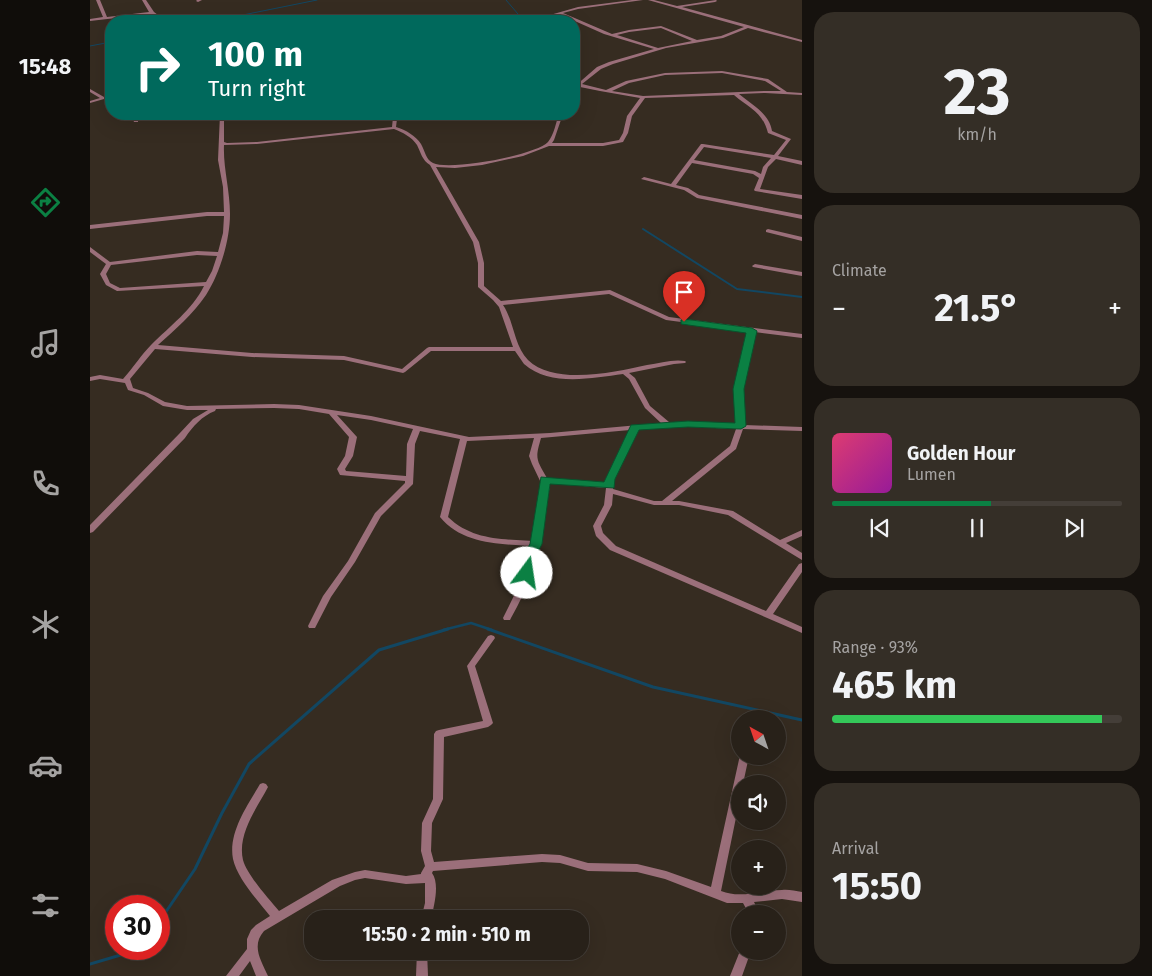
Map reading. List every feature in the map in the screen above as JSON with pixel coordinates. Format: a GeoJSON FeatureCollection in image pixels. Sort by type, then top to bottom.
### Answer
{"type":"FeatureCollection","features":[{"type":"Feature","properties":{"kind":"street"},"geometry":{"type":"LineString","coordinates":[[90,20],[105,18],[98,0]]}},
{"type":"Feature","properties":{"kind":"street"},"geometry":{"type":"LineString","coordinates":[[144,0],[156,15]]}},
{"type":"Feature","properties":{"kind":"street"},"geometry":{"type":"LineString","coordinates":[[553,15],[562,11],[594,5],[641,0]]}},
{"type":"Feature","properties":{"kind":"street"},"geometry":{"type":"LineString","coordinates":[[650,0],[802,41]]}},
{"type":"Feature","properties":{"kind":"street"},"geometry":{"type":"LineString","coordinates":[[675,7],[716,0]]}},
{"type":"Feature","properties":{"kind":"street"},"geometry":{"type":"LineString","coordinates":[[695,13],[716,0]]}},
{"type":"Feature","properties":{"kind":"street"},"geometry":{"type":"LineString","coordinates":[[128,15],[152,12]]}},
{"type":"Feature","properties":{"kind":"street"},"geometry":{"type":"LineString","coordinates":[[560,13],[565,15]]}},
{"type":"Feature","properties":{"kind":"street"},"geometry":{"type":"LineString","coordinates":[[580,21],[612,35],[658,48]]}},
{"type":"Feature","properties":{"kind":"street"},"geometry":{"type":"LineString","coordinates":[[612,35],[661,27],[698,41]]}},
{"type":"Feature","properties":{"kind":"street"},"geometry":{"type":"LineString","coordinates":[[580,84],[599,68],[626,57],[658,48],[722,37],[746,27]]}},
{"type":"Feature","properties":{"kind":"street"},"geometry":{"type":"LineString","coordinates":[[607,91],[628,82],[665,74],[722,72],[766,80],[787,93]]}},
{"type":"Feature","properties":{"kind":"street"},"geometry":{"type":"LineString","coordinates":[[580,85],[644,96],[802,94]]}},
{"type":"Feature","properties":{"kind":"street"},"geometry":{"type":"LineString","coordinates":[[90,90],[103,98]]}},
{"type":"Feature","properties":{"kind":"street"},"geometry":{"type":"LineString","coordinates":[[736,94],[766,118],[770,125],[770,132],[789,138],[762,177],[757,190],[802,197]]}},
{"type":"Feature","properties":{"kind":"street"},"geometry":{"type":"LineString","coordinates":[[432,165],[454,166],[484,163],[533,151],[548,145],[607,144],[621,141],[627,132],[631,113],[642,103],[644,96]]}},
{"type":"Feature","properties":{"kind":"street"},"geometry":{"type":"LineString","coordinates":[[90,102],[103,98]]}},
{"type":"Feature","properties":{"kind":"street"},"geometry":{"type":"LineString","coordinates":[[125,381],[153,346],[177,325],[203,294],[220,254],[226,233],[227,214],[222,120]]}},
{"type":"Feature","properties":{"kind":"street"},"geometry":{"type":"LineString","coordinates":[[394,128],[395,120]]}},
{"type":"Feature","properties":{"kind":"street"},"geometry":{"type":"LineString","coordinates":[[548,145],[552,140],[559,120]]}},
{"type":"Feature","properties":{"kind":"street"},"geometry":{"type":"LineString","coordinates":[[223,145],[394,128],[408,134],[417,142],[426,160],[432,165],[476,242],[481,263],[481,287],[500,303],[517,349],[531,365],[545,374],[569,377],[624,372],[674,362],[683,362]]}},
{"type":"Feature","properties":{"kind":"street"},"geometry":{"type":"LineString","coordinates":[[673,186],[703,145],[802,163]]}},
{"type":"Feature","properties":{"kind":"street"},"geometry":{"type":"LineString","coordinates":[[692,161],[755,172],[762,177]]}},
{"type":"Feature","properties":{"kind":"street"},"geometry":{"type":"LineString","coordinates":[[644,179],[686,189],[697,196],[802,217]]}},
{"type":"Feature","properties":{"kind":"street"},"geometry":{"type":"LineString","coordinates":[[90,226],[215,213],[227,214]]}},
{"type":"Feature","properties":{"kind":"street"},"geometry":{"type":"LineString","coordinates":[[768,231],[802,239]]}},
{"type":"Feature","properties":{"kind":"street"},"geometry":{"type":"LineString","coordinates":[[90,249],[109,264],[197,253],[220,254]]}},
{"type":"Feature","properties":{"kind":"street"},"geometry":{"type":"LineString","coordinates":[[109,264],[102,274],[108,284],[120,290],[208,284]]}},
{"type":"Feature","properties":{"kind":"street"},"geometry":{"type":"LineString","coordinates":[[755,266],[802,274]]}},
{"type":"Feature","properties":{"kind":"street"},"geometry":{"type":"LineString","coordinates":[[500,303],[610,292],[668,319],[802,336]]}},
{"type":"Feature","properties":{"kind":"street"},"geometry":{"type":"LineString","coordinates":[[664,503],[733,446],[741,426],[738,389],[752,331]]}},
{"type":"Feature","properties":{"kind":"street"},"geometry":{"type":"LineString","coordinates":[[153,346],[252,356],[344,358],[403,371],[429,349],[517,349]]}},
{"type":"Feature","properties":{"kind":"street"},"geometry":{"type":"LineString","coordinates":[[624,372],[632,378],[647,407],[668,425]]}},
{"type":"Feature","properties":{"kind":"street"},"geometry":{"type":"LineString","coordinates":[[90,379],[100,377],[128,381],[130,389],[146,394],[164,404],[187,408],[274,406],[330,411],[464,439],[538,436],[668,425],[802,429]]}},
{"type":"Feature","properties":{"kind":"street"},"geometry":{"type":"LineString","coordinates":[[90,530],[182,436],[194,421],[206,412],[225,407]]}},
{"type":"Feature","properties":{"kind":"street"},"geometry":{"type":"LineString","coordinates":[[330,411],[353,437],[349,456],[341,469],[343,473],[410,479]]}},
{"type":"Feature","properties":{"kind":"street"},"geometry":{"type":"LineString","coordinates":[[635,427],[610,479],[608,505],[597,526],[597,530],[613,548],[769,614],[802,630]]}},
{"type":"Feature","properties":{"kind":"street"},"geometry":{"type":"LineString","coordinates":[[312,626],[327,596],[378,516],[404,491],[410,479],[411,444],[417,429]]}},
{"type":"Feature","properties":{"kind":"street"},"geometry":{"type":"LineString","coordinates":[[507,618],[517,599],[536,544],[545,480],[538,469],[533,455],[538,436]]}},
{"type":"Feature","properties":{"kind":"street"},"geometry":{"type":"LineString","coordinates":[[464,439],[444,517],[453,527],[473,536],[488,540],[536,544]]}},
{"type":"Feature","properties":{"kind":"street"},"geometry":{"type":"LineString","coordinates":[[545,480],[610,488],[654,503],[679,503],[730,513],[802,557]]}},
{"type":"Feature","properties":{"kind":"street"},"geometry":{"type":"LineString","coordinates":[[780,543],[802,533]]}},
{"type":"Feature","properties":{"kind":"street"},"geometry":{"type":"LineString","coordinates":[[769,614],[802,566]]}},
{"type":"Feature","properties":{"kind":"street"},"geometry":{"type":"LineString","coordinates":[[428,910],[430,872],[426,851],[427,823],[438,799],[439,734],[488,723],[471,666],[491,638]]}},
{"type":"Feature","properties":{"kind":"street"},"geometry":{"type":"LineString","coordinates":[[715,894],[742,765]]}},
{"type":"Feature","properties":{"kind":"street"},"geometry":{"type":"LineString","coordinates":[[263,787],[250,809],[238,838],[238,860],[258,892],[278,918]]}},
{"type":"Feature","properties":{"kind":"street"},"geometry":{"type":"LineString","coordinates":[[262,976],[251,952],[251,942],[254,934],[336,883],[366,874],[406,880],[430,872],[542,858],[560,859],[588,867],[637,868],[666,875],[727,898],[782,894],[802,896]]}},
{"type":"Feature","properties":{"kind":"street"},"geometry":{"type":"LineString","coordinates":[[746,898],[750,905]]}},
{"type":"Feature","properties":{"kind":"street"},"geometry":{"type":"LineString","coordinates":[[232,976],[251,952]]}},
{"type":"Feature","properties":{"kind":"street"},"geometry":{"type":"LineString","coordinates":[[422,960],[422,976]]}},
{"type":"Feature","properties":{"kind":"street"},"geometry":{"type":"LineString","coordinates":[[736,976],[742,960]]}},
{"type":"Feature","properties":{"kind":"waterway"},"geometry":{"type":"LineString","coordinates":[[243,15],[317,0]]}},
{"type":"Feature","properties":{"kind":"waterway"},"geometry":{"type":"LineString","coordinates":[[506,0],[519,15]]}},
{"type":"Feature","properties":{"kind":"waterway"},"geometry":{"type":"LineString","coordinates":[[90,46],[105,43]]}},
{"type":"Feature","properties":{"kind":"waterway"},"geometry":{"type":"LineString","coordinates":[[643,229],[737,289],[802,297]]}},
{"type":"Feature","properties":{"kind":"waterway"},"geometry":{"type":"LineString","coordinates":[[443,630],[471,623],[492,630]]}},
{"type":"Feature","properties":{"kind":"waterway"},"geometry":{"type":"LineString","coordinates":[[170,906],[195,869],[222,813],[249,764],[379,650],[448,629]]}},
{"type":"Feature","properties":{"kind":"waterway"},"geometry":{"type":"LineString","coordinates":[[488,629],[653,687],[802,720]]}},
{"type":"Feature","properties":{"kind":"waterway"},"geometry":{"type":"LineString","coordinates":[[90,964],[105,960]]}},
{"type":"Feature","properties":{"kind":"route"},"geometry":{"type":"LineString","coordinates":[[527,573],[536,544],[546,485],[545,480],[610,486],[610,479],[635,427],[674,424],[741,426],[738,389],[752,331],[684,322]]}}]}
